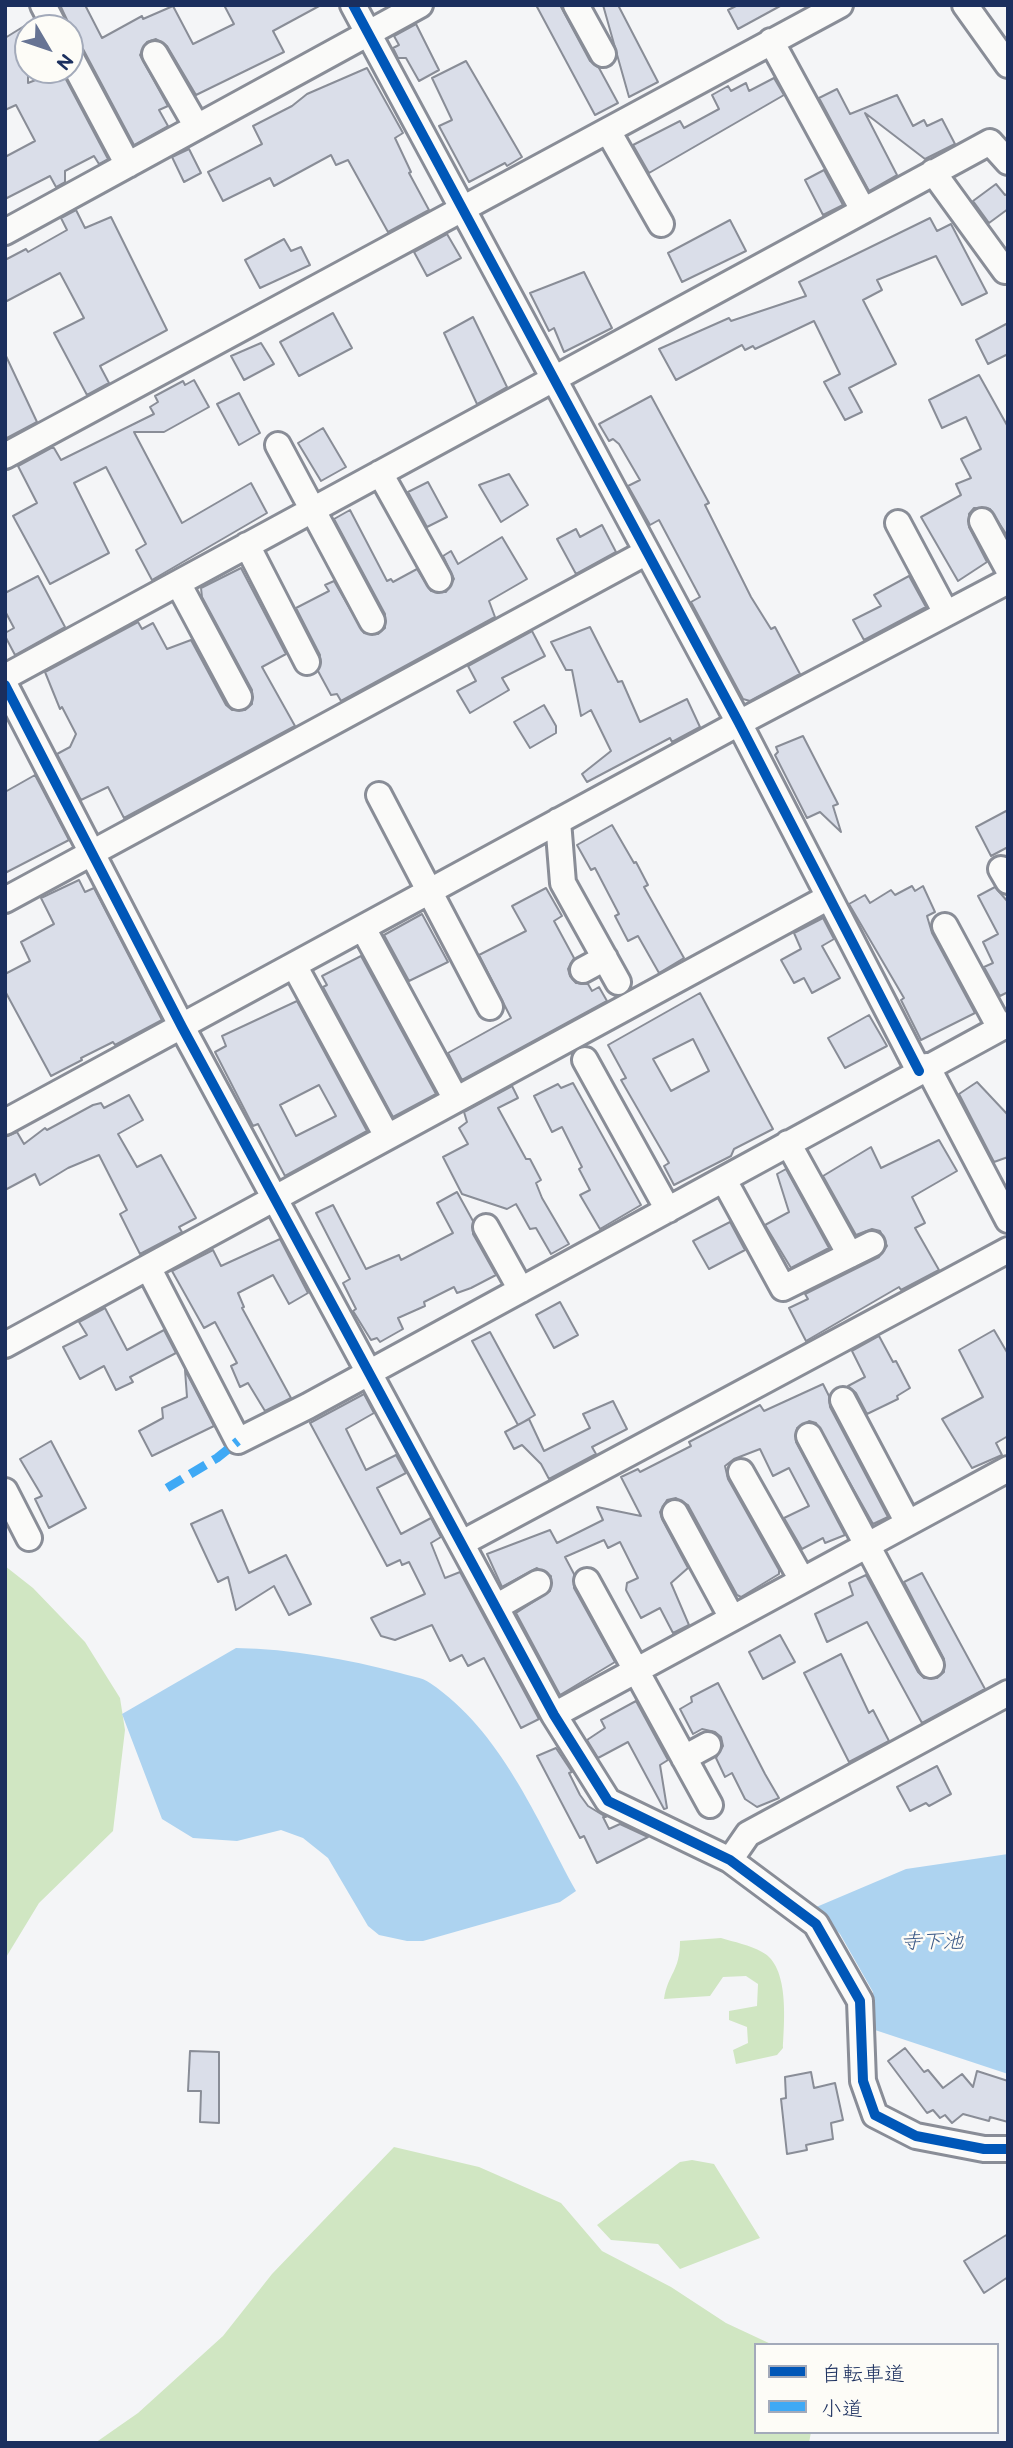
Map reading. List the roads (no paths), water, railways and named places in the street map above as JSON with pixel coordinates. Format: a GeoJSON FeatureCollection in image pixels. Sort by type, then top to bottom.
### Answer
{"type":"FeatureCollection","features":[{"type":"Feature","properties":{"kind":"street"},"geometry":{"type":"LineString","coordinates":[[353,5],[555,378],[829,897],[1008,1220]]}},
{"type":"Feature","properties":{"kind":"street"},"geometry":{"type":"LineString","coordinates":[[5,232],[420,5]]}},
{"type":"Feature","properties":{"kind":"street"},"geometry":{"type":"LineString","coordinates":[[576,5],[603,54]]}},
{"type":"Feature","properties":{"kind":"street"},"geometry":{"type":"LineString","coordinates":[[5,456],[464,211],[771,41],[811,12],[840,5]]}},
{"type":"Feature","properties":{"kind":"street"},"geometry":{"type":"LineString","coordinates":[[965,5],[1008,65]]}},
{"type":"Feature","properties":{"kind":"street"},"geometry":{"type":"LineString","coordinates":[[771,41],[863,210]]}},
{"type":"Feature","properties":{"kind":"street"},"geometry":{"type":"LineString","coordinates":[[156,54],[197,127]]}},
{"type":"Feature","properties":{"kind":"street"},"geometry":{"type":"LineString","coordinates":[[84,82],[128,165]]}},
{"type":"Feature","properties":{"kind":"street"},"geometry":{"type":"LineString","coordinates":[[608,131],[662,223]]}},
{"type":"Feature","properties":{"kind":"street"},"geometry":{"type":"LineString","coordinates":[[5,677],[990,142],[1008,162]]}},
{"type":"Feature","properties":{"kind":"street"},"geometry":{"type":"LineString","coordinates":[[933,172],[1005,271]]}},
{"type":"Feature","properties":{"kind":"street"},"geometry":{"type":"LineString","coordinates":[[278,446],[372,621]]}},
{"type":"Feature","properties":{"kind":"street"},"geometry":{"type":"LineString","coordinates":[[380,473],[439,579]]}},
{"type":"Feature","properties":{"kind":"street"},"geometry":{"type":"LineString","coordinates":[[982,521],[1008,569]]}},
{"type":"Feature","properties":{"kind":"street"},"geometry":{"type":"LineString","coordinates":[[898,523],[946,613]]}},
{"type":"Feature","properties":{"kind":"street"},"geometry":{"type":"LineString","coordinates":[[247,545],[307,662]]}},
{"type":"Feature","properties":{"kind":"street"},"geometry":{"type":"LineString","coordinates":[[5,900],[647,552]]}},
{"type":"Feature","properties":{"kind":"street"},"geometry":{"type":"LineString","coordinates":[[5,1122],[738,723],[1008,581]]}},
{"type":"Feature","properties":{"kind":"street"},"geometry":{"type":"LineString","coordinates":[[178,583],[239,697]]}},
{"type":"Feature","properties":{"kind":"street"},"geometry":{"type":"LineString","coordinates":[[5,685],[182,1027],[367,1373],[554,1715],[608,1801],[730,1860],[816,1924],[860,2001],[863,2081],[875,2115],[916,2136],[984,2149],[1008,2149]]}},
{"type":"Feature","properties":{"kind":"street"},"geometry":{"type":"LineString","coordinates":[[380,796],[490,1007]]}},
{"type":"Feature","properties":{"kind":"street"},"geometry":{"type":"LineString","coordinates":[[558,821],[564,883],[618,982]]}},
{"type":"Feature","properties":{"kind":"street"},"geometry":{"type":"LineString","coordinates":[[5,1345],[829,897]]}},
{"type":"Feature","properties":{"kind":"street"},"geometry":{"type":"LineString","coordinates":[[363,928],[453,1094]]}},
{"type":"Feature","properties":{"kind":"street"},"geometry":{"type":"LineString","coordinates":[[149,1269],[238,1441],[1004,1026],[958,936]]}},
{"type":"Feature","properties":{"kind":"street"},"geometry":{"type":"LineString","coordinates":[[583,970],[605,958]]}},
{"type":"Feature","properties":{"kind":"street"},"geometry":{"type":"LineString","coordinates":[[294,965],[383,1129]]}},
{"type":"Feature","properties":{"kind":"street"},"geometry":{"type":"LineString","coordinates":[[585,1060],[668,1210]]}},
{"type":"Feature","properties":{"kind":"street"},"geometry":{"type":"LineString","coordinates":[[788,1143],[850,1255]]}},
{"type":"Feature","properties":{"kind":"street"},"geometry":{"type":"LineString","coordinates":[[724,1180],[783,1288],[872,1244]]}},
{"type":"Feature","properties":{"kind":"street"},"geometry":{"type":"LineString","coordinates":[[486,1227],[521,1290]]}},
{"type":"Feature","properties":{"kind":"street"},"geometry":{"type":"LineString","coordinates":[[462,1543],[1008,1250]]}},
{"type":"Feature","properties":{"kind":"street"},"geometry":{"type":"LineString","coordinates":[[843,1400],[908,1523]]}},
{"type":"Feature","properties":{"kind":"street"},"geometry":{"type":"LineString","coordinates":[[809,1436],[931,1665]]}},
{"type":"Feature","properties":{"kind":"street"},"geometry":{"type":"LineString","coordinates":[[741,1472],[802,1580]]}},
{"type":"Feature","properties":{"kind":"street"},"geometry":{"type":"LineString","coordinates":[[554,1715],[908,1523],[1006,1473]]}},
{"type":"Feature","properties":{"kind":"street"},"geometry":{"type":"LineString","coordinates":[[5,1492],[29,1538]]}},
{"type":"Feature","properties":{"kind":"street"},"geometry":{"type":"LineString","coordinates":[[675,1513],[732,1618]]}},
{"type":"Feature","properties":{"kind":"street"},"geometry":{"type":"LineString","coordinates":[[587,1581],[710,1805]]}},
{"type":"Feature","properties":{"kind":"street"},"geometry":{"type":"LineString","coordinates":[[496,1607],[538,1583]]}},
{"type":"Feature","properties":{"kind":"street"},"geometry":{"type":"LineString","coordinates":[[730,1860],[748,1834],[1008,1693]]}},
{"type":"Feature","properties":{"kind":"street"},"geometry":{"type":"LineString","coordinates":[[684,1758],[708,1745]]}},
{"type":"Feature","properties":{"kind":"water"},"geometry":{"type":"Polygon","coordinates":[[[236,1648],[277,1650],[339,1659],[430,1683],[477,1725],[497,1751],[531,1806],[576,1891],[560,1902],[423,1941],[407,1941],[379,1935],[368,1926],[328,1858],[303,1838],[281,1830],[237,1841],[193,1838],[162,1819],[122,1714],[236,1648]]]}},
{"type":"Feature","properties":{"kind":"water","name":"寺下池"},"geometry":{"type":"Polygon","coordinates":[[[1008,1854],[1008,2074],[875,2030],[873,1992],[840,1934],[814,1908],[906,1869],[1008,1854]]]}}]}
